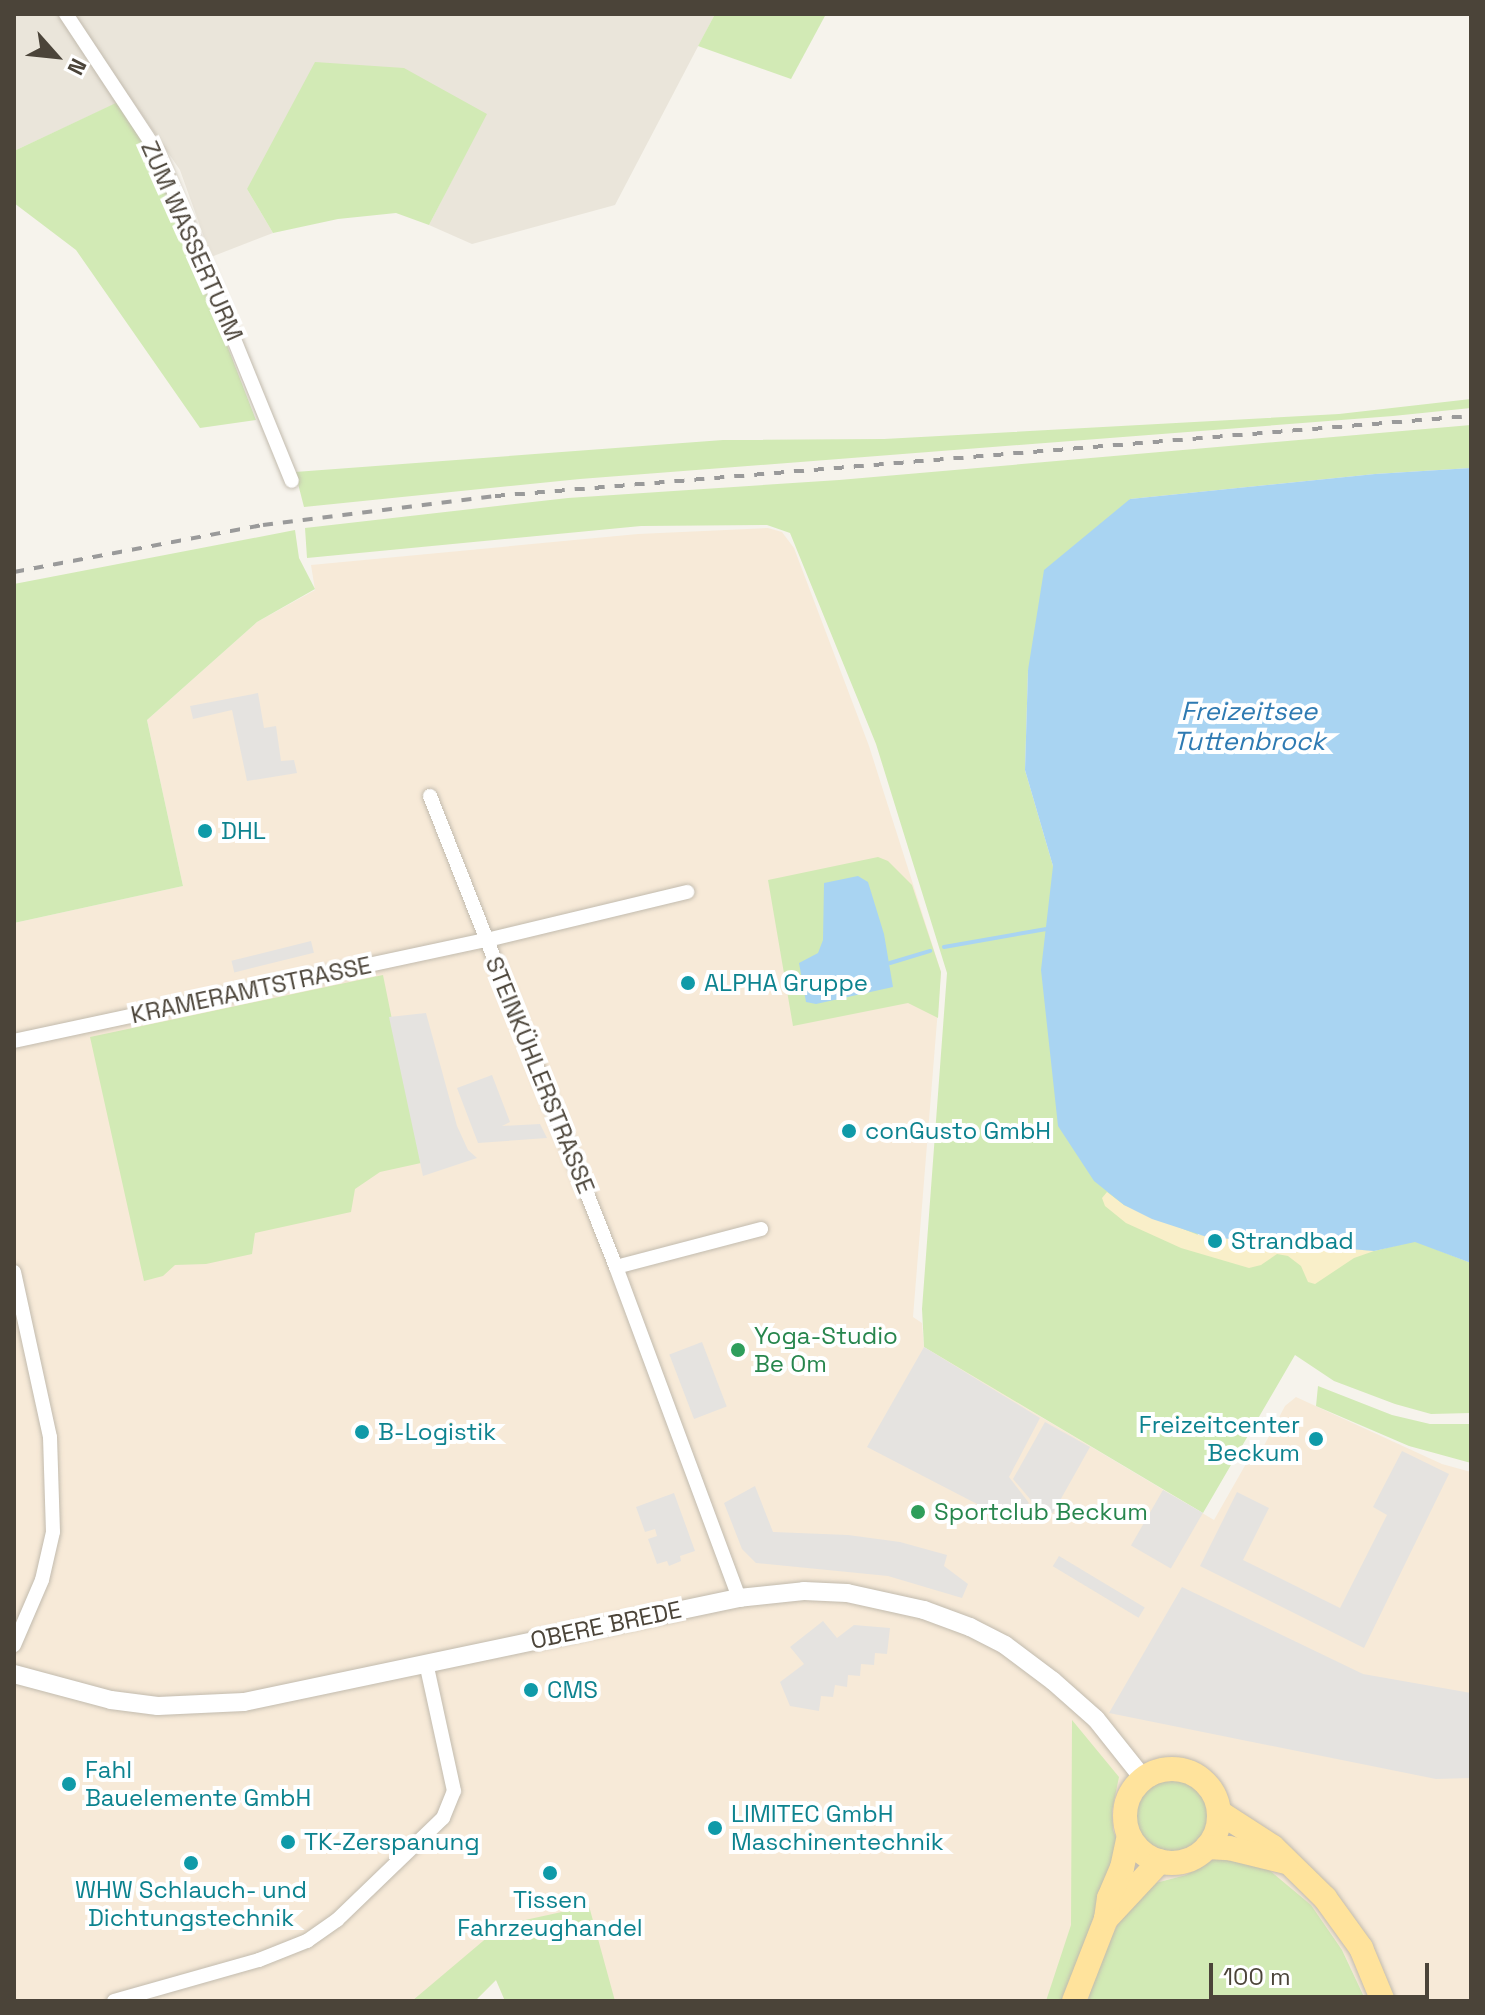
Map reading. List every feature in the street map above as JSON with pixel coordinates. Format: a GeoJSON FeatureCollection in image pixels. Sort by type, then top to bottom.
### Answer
{"type":"FeatureCollection","features":[{"type":"Feature","properties":{"kind":"main road"},"geometry":{"type":"LineString","coordinates":[[1074,2001],[1122,1868],[1129,1836],[1125,1811],[1128,1798],[1143,1778],[1166,1769],[1191,1772],[1210,1788],[1219,1812],[1218,1824],[1207,1847],[1184,1861],[1160,1861],[1136,1846],[1129,1836]]}},
{"type":"Feature","properties":{"kind":"main road"},"geometry":{"type":"LineString","coordinates":[[1219,1812],[1273,1847],[1325,1898],[1361,1948],[1383,2001]]}},
{"type":"Feature","properties":{"kind":"main road"},"geometry":{"type":"LineString","coordinates":[[1207,1847],[1229,1848],[1288,1863]]}},
{"type":"Feature","properties":{"kind":"main road"},"geometry":{"type":"LineString","coordinates":[[1106,1919],[1160,1861]]}},
{"type":"Feature","properties":{"kind":"street","name":"ZUM WASSERTURM"},"geometry":{"type":"LineString","coordinates":[[66,14],[158,153],[292,481]]}},
{"type":"Feature","properties":{"kind":"street"},"geometry":{"type":"LineString","coordinates":[[430,796],[487,940]]}},
{"type":"Feature","properties":{"kind":"street","name":"STEINKÜHLERSTRASSE"},"geometry":{"type":"LineString","coordinates":[[687,892],[487,940],[616,1267],[739,1598]]}},
{"type":"Feature","properties":{"kind":"street","name":"KRAMERAMTSTRASSE"},"geometry":{"type":"LineString","coordinates":[[14,1041],[487,940]]}},
{"type":"Feature","properties":{"kind":"street"},"geometry":{"type":"LineString","coordinates":[[616,1267],[761,1229]]}},
{"type":"Feature","properties":{"kind":"street"},"geometry":{"type":"LineString","coordinates":[[14,1272],[50,1437],[53,1532],[42,1580],[14,1645]]}},
{"type":"Feature","properties":{"kind":"street","name":"OBERE BREDE"},"geometry":{"type":"LineString","coordinates":[[14,1674],[111,1700],[158,1706],[198,1706],[284,1695],[739,1598],[804,1591],[847,1593],[885,1599],[970,1627],[1005,1645],[1096,1719],[1143,1778]]}},
{"type":"Feature","properties":{"kind":"street"},"geometry":{"type":"LineString","coordinates":[[114,2001],[259,1960],[307,1941],[337,1920],[443,1818],[454,1791],[426,1663]]}},
{"type":"Feature","properties":{"kind":"shaded area"},"geometry":{"type":"Polygon","coordinates":[[[14,14],[715,14],[615,205],[472,244],[429,225],[486,114],[247,189],[273,233],[211,257],[180,170],[130,97],[14,151],[14,14]]]}},
{"type":"Feature","properties":{"kind":"shaded area"},"geometry":{"type":"Polygon","coordinates":[[[768,528],[782,532],[794,548],[869,746],[941,972],[913,1317],[922,1323],[924,1347],[1214,1520],[1251,1455],[1258,1457],[1285,1406],[1296,1397],[1442,1464],[1471,1472],[1471,2001],[1366,2001],[1342,1950],[1216,1858],[1186,1875],[1148,1885],[1095,1970],[1088,2001],[505,2001],[496,1980],[475,2001],[14,2001],[14,923],[183,886],[147,720],[257,622],[315,590],[311,565],[638,534],[768,528]]]}},
{"type":"Feature","properties":{"kind":"shaded area"},"geometry":{"type":"Polygon","coordinates":[[[258,693],[264,728],[276,726],[281,761],[294,760],[297,773],[247,781],[232,710],[193,719],[190,706],[258,693]]]}},
{"type":"Feature","properties":{"kind":"shaded area"},"geometry":{"type":"Polygon","coordinates":[[[311,941],[314,953],[234,972],[231,961],[311,941]]]}},
{"type":"Feature","properties":{"kind":"shaded area"},"geometry":{"type":"Polygon","coordinates":[[[426,1013],[457,1126],[468,1150],[477,1158],[423,1176],[389,1017],[426,1013]]]}},
{"type":"Feature","properties":{"kind":"shaded area"},"geometry":{"type":"Polygon","coordinates":[[[492,1075],[510,1122],[502,1126],[540,1124],[547,1138],[478,1143],[457,1088],[492,1075]]]}},
{"type":"Feature","properties":{"kind":"shaded area"},"geometry":{"type":"Polygon","coordinates":[[[702,1342],[727,1406],[694,1419],[669,1355],[702,1342]]]}},
{"type":"Feature","properties":{"kind":"shaded area"},"geometry":{"type":"Polygon","coordinates":[[[924,1347],[1040,1418],[1009,1477],[1029,1503],[1006,1519],[867,1447],[924,1347]]]}},
{"type":"Feature","properties":{"kind":"shaded area"},"geometry":{"type":"Polygon","coordinates":[[[1045,1422],[1090,1447],[1053,1513],[1041,1512],[1013,1479],[1045,1422]]]}},
{"type":"Feature","properties":{"kind":"shaded area"},"geometry":{"type":"Polygon","coordinates":[[[1402,1451],[1449,1474],[1364,1648],[1200,1566],[1237,1492],[1269,1508],[1243,1560],[1340,1608],[1387,1515],[1373,1507],[1402,1451]]]}},
{"type":"Feature","properties":{"kind":"shaded area"},"geometry":{"type":"Polygon","coordinates":[[[755,1486],[773,1532],[848,1535],[900,1542],[947,1555],[944,1566],[968,1584],[962,1598],[888,1576],[756,1563],[742,1549],[724,1503],[755,1486]]]}},
{"type":"Feature","properties":{"kind":"shaded area"},"geometry":{"type":"Polygon","coordinates":[[[1163,1490],[1203,1513],[1171,1568],[1131,1545],[1163,1490]]]}},
{"type":"Feature","properties":{"kind":"shaded area"},"geometry":{"type":"Polygon","coordinates":[[[674,1493],[695,1551],[680,1556],[681,1561],[669,1566],[667,1561],[657,1564],[648,1539],[657,1536],[655,1529],[645,1532],[636,1507],[674,1493]]]}},
{"type":"Feature","properties":{"kind":"shaded area"},"geometry":{"type":"Polygon","coordinates":[[[1059,1556],[1145,1608],[1139,1618],[1053,1566],[1059,1556]]]}},
{"type":"Feature","properties":{"kind":"shaded area"},"geometry":{"type":"Polygon","coordinates":[[[1182,1587],[1363,1674],[1471,1693],[1471,1778],[1436,1779],[1109,1713],[1182,1587]]]}},
{"type":"Feature","properties":{"kind":"shaded area"},"geometry":{"type":"Polygon","coordinates":[[[823,1621],[837,1638],[854,1625],[890,1628],[887,1654],[875,1653],[874,1665],[861,1664],[860,1676],[848,1675],[847,1687],[835,1685],[833,1697],[821,1696],[819,1711],[790,1706],[780,1682],[804,1664],[790,1647],[823,1621]]]}},
{"type":"Feature","properties":{"kind":"green space"},"geometry":{"type":"Polygon","coordinates":[[[715,14],[826,14],[791,79],[698,46],[715,14]]]}},
{"type":"Feature","properties":{"kind":"green space"},"geometry":{"type":"Polygon","coordinates":[[[315,62],[404,68],[487,114],[429,225],[396,213],[338,219],[273,233],[247,189],[315,62]]]}},
{"type":"Feature","properties":{"kind":"green space"},"geometry":{"type":"Polygon","coordinates":[[[118,102],[153,154],[256,420],[200,428],[76,250],[14,203],[14,151],[118,102]]]}},
{"type":"Feature","properties":{"kind":"green space"},"geometry":{"type":"Polygon","coordinates":[[[1471,399],[1471,408],[1393,416],[580,479],[304,507],[295,472],[723,440],[884,439],[1339,414],[1471,399]]]}},
{"type":"Feature","properties":{"kind":"green space"},"geometry":{"type":"Polygon","coordinates":[[[1471,425],[1471,468],[1375,474],[1130,499],[1028,670],[1025,770],[1053,866],[1198,1235],[1374,1251],[1415,1241],[1471,1263],[1471,1413],[1431,1414],[1395,1404],[1334,1381],[1295,1355],[1203,1513],[924,1347],[922,1309],[947,973],[876,744],[790,533],[767,525],[641,526],[307,558],[305,528],[568,498],[839,480],[1471,425]]]}},
{"type":"Feature","properties":{"kind":"green space"},"geometry":{"type":"Polygon","coordinates":[[[295,530],[299,558],[315,589],[257,622],[147,720],[183,886],[14,923],[14,584],[295,530]]]}},
{"type":"Feature","properties":{"kind":"green space"},"geometry":{"type":"Polygon","coordinates":[[[878,857],[888,861],[912,885],[941,972],[938,1018],[908,1003],[793,1026],[768,880],[878,857]]]}},
{"type":"Feature","properties":{"kind":"green space"},"geometry":{"type":"Polygon","coordinates":[[[383,975],[421,1163],[380,1172],[355,1189],[351,1212],[255,1233],[252,1254],[206,1264],[175,1265],[163,1276],[144,1281],[90,1037],[383,975]]]}},
{"type":"Feature","properties":{"kind":"green space"},"geometry":{"type":"Polygon","coordinates":[[[1318,1386],[1392,1415],[1430,1424],[1471,1424],[1471,1463],[1409,1446],[1316,1406],[1318,1386]]]}},
{"type":"Feature","properties":{"kind":"green space"},"geometry":{"type":"Polygon","coordinates":[[[1072,1720],[1119,1777],[1112,1811],[1113,1830],[1118,1843],[1081,1962],[1062,2001],[1046,2001],[1071,1925],[1072,1720]]]}},
{"type":"Feature","properties":{"kind":"green space"},"geometry":{"type":"Polygon","coordinates":[[[1171,1778],[1186,1781],[1198,1789],[1206,1801],[1209,1816],[1206,1831],[1198,1843],[1186,1851],[1171,1854],[1156,1851],[1144,1843],[1136,1831],[1133,1816],[1136,1801],[1144,1789],[1156,1781],[1171,1778]]]}},
{"type":"Feature","properties":{"kind":"green space"},"geometry":{"type":"Polygon","coordinates":[[[1236,1856],[1269,1870],[1311,1905],[1342,1950],[1366,2001],[1088,2001],[1095,1970],[1121,1918],[1148,1885],[1186,1875],[1216,1858],[1236,1856]]]}},
{"type":"Feature","properties":{"kind":"green space"},"geometry":{"type":"Polygon","coordinates":[[[589,1906],[615,2001],[505,2001],[496,1980],[475,2001],[412,2001],[502,1925],[589,1906]]]}},
{"type":"Feature","properties":{"kind":"sand","name":"Strandbad"},"geometry":{"type":"Polygon","coordinates":[[[1107,1192],[1124,1205],[1198,1235],[1374,1251],[1354,1258],[1315,1284],[1308,1282],[1301,1266],[1288,1256],[1277,1254],[1261,1265],[1249,1268],[1181,1248],[1126,1223],[1105,1206],[1102,1198],[1107,1192]]]}},
{"type":"Feature","properties":{"kind":"water","name":"Freizeitsee Tuttenbrock"},"geometry":{"type":"Polygon","coordinates":[[[1471,468],[1471,1263],[1415,1242],[1374,1251],[1207,1237],[1152,1219],[1124,1205],[1094,1181],[1058,1126],[1041,970],[1053,866],[1025,770],[1028,670],[1044,570],[1130,499],[1375,474],[1471,468]]]}},
{"type":"Feature","properties":{"kind":"water"},"geometry":{"type":"Polygon","coordinates":[[[858,876],[868,882],[884,934],[893,987],[816,1004],[806,1002],[799,963],[818,953],[823,940],[824,883],[858,876]]]}},
{"type":"Feature","properties":{"kind":"waterway"},"geometry":{"type":"LineString","coordinates":[[944,947],[1046,929]]}},
{"type":"Feature","properties":{"kind":"waterway"},"geometry":{"type":"LineString","coordinates":[[890,963],[930,951]]}},
{"type":"Feature","properties":{"kind":"railway"},"geometry":{"type":"LineString","coordinates":[[14,572],[263,525],[495,496],[1471,416]]}},
{"type":"Feature","properties":{"kind":"place","name":"DHL"},"geometry":{"type":"Point","coordinates":[205,831]}},
{"type":"Feature","properties":{"kind":"place","name":"ALPHA Gruppe"},"geometry":{"type":"Point","coordinates":[688,983]}},
{"type":"Feature","properties":{"kind":"place","name":"conGusto GmbH"},"geometry":{"type":"Point","coordinates":[849,1131]}},
{"type":"Feature","properties":{"kind":"place","name":"Strandbad"},"geometry":{"type":"Point","coordinates":[1215,1241]}},
{"type":"Feature","properties":{"kind":"place","name":"Yoga-Studio Be Om"},"geometry":{"type":"Point","coordinates":[738,1350]}},
{"type":"Feature","properties":{"kind":"place","name":"B-Logistik"},"geometry":{"type":"Point","coordinates":[362,1432]}},
{"type":"Feature","properties":{"kind":"place","name":"Freizeitcenter Beckum"},"geometry":{"type":"Point","coordinates":[1316,1439]}},
{"type":"Feature","properties":{"kind":"place","name":"Sportclub Beckum"},"geometry":{"type":"Point","coordinates":[918,1512]}},
{"type":"Feature","properties":{"kind":"place","name":"CMS"},"geometry":{"type":"Point","coordinates":[531,1690]}},
{"type":"Feature","properties":{"kind":"place","name":"Fahl Bauelemente GmbH"},"geometry":{"type":"Point","coordinates":[69,1784]}},
{"type":"Feature","properties":{"kind":"place","name":"LIMITEC GmbH Maschinentechnik"},"geometry":{"type":"Point","coordinates":[715,1828]}},
{"type":"Feature","properties":{"kind":"place","name":"TK-Zerspanung"},"geometry":{"type":"Point","coordinates":[288,1842]}},
{"type":"Feature","properties":{"kind":"place","name":"WHW Schlauch- und Dichtungstechnik"},"geometry":{"type":"Point","coordinates":[191,1863]}},
{"type":"Feature","properties":{"kind":"place","name":"Tissen Fahrzeughandel"},"geometry":{"type":"Point","coordinates":[550,1873]}}]}
